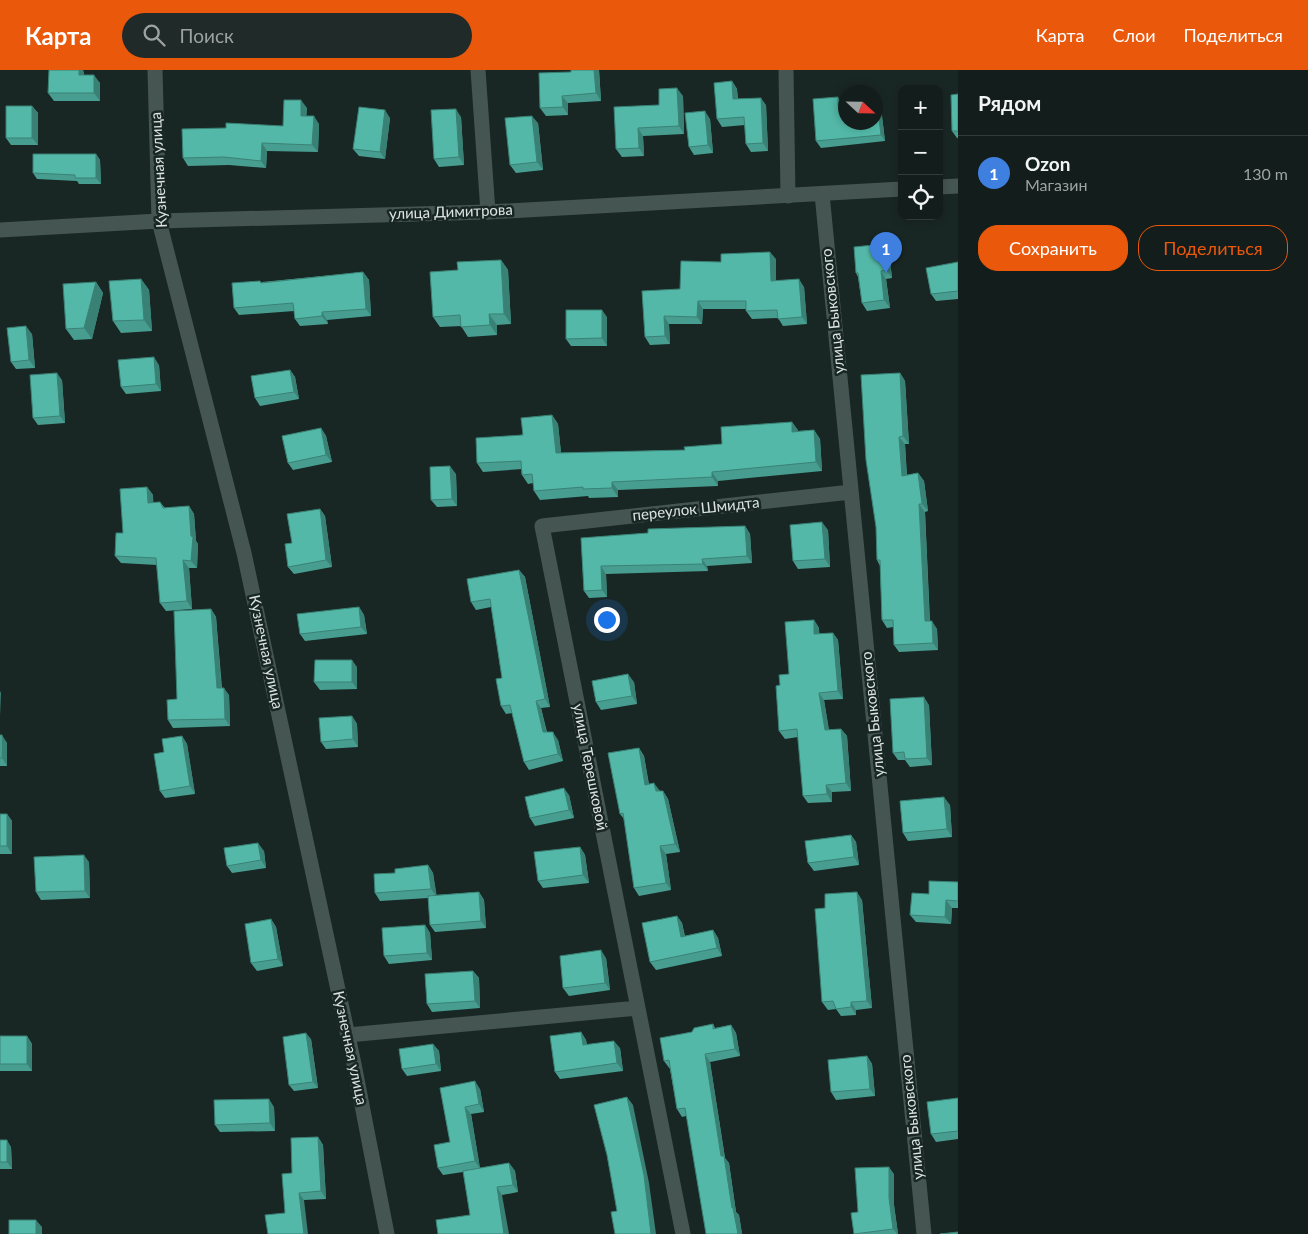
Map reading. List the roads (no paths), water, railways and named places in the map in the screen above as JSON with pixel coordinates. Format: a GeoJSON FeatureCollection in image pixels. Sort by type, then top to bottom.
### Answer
{"type":"FeatureCollection","features":[{"type":"Feature","properties":{"kind":"street","name":"Кузнечная улица"},"geometry":{"type":"LineString","coordinates":[[155,70],[159,221],[244,553],[348,1035],[387,1234]]}},
{"type":"Feature","properties":{"kind":"street"},"geometry":{"type":"LineString","coordinates":[[478,70],[488,212]]}},
{"type":"Feature","properties":{"kind":"street"},"geometry":{"type":"LineString","coordinates":[[786,70],[788,196]]}},
{"type":"Feature","properties":{"kind":"street"},"geometry":{"type":"LineString","coordinates":[[943,187],[958,186]]}},
{"type":"Feature","properties":{"kind":"street","name":"улица Димитрова"},"geometry":{"type":"LineString","coordinates":[[0,230],[159,221],[488,212],[898,189]]}},
{"type":"Feature","properties":{"kind":"street","name":"улица Быковского"},"geometry":{"type":"LineString","coordinates":[[822,194],[924,1234]]}},
{"type":"Feature","properties":{"kind":"street","name":"переулок Шмидта"},"geometry":{"type":"LineString","coordinates":[[542,526],[851,492]]}},
{"type":"Feature","properties":{"kind":"street","name":"улица Терешковой"},"geometry":{"type":"LineString","coordinates":[[542,526],[684,1234]]}},
{"type":"Feature","properties":{"kind":"street"},"geometry":{"type":"LineString","coordinates":[[348,1035],[638,1008]]}},
{"type":"Feature","properties":{"kind":"place","name":"Ozon"},"geometry":{"type":"Point","coordinates":[886,273]}}]}
